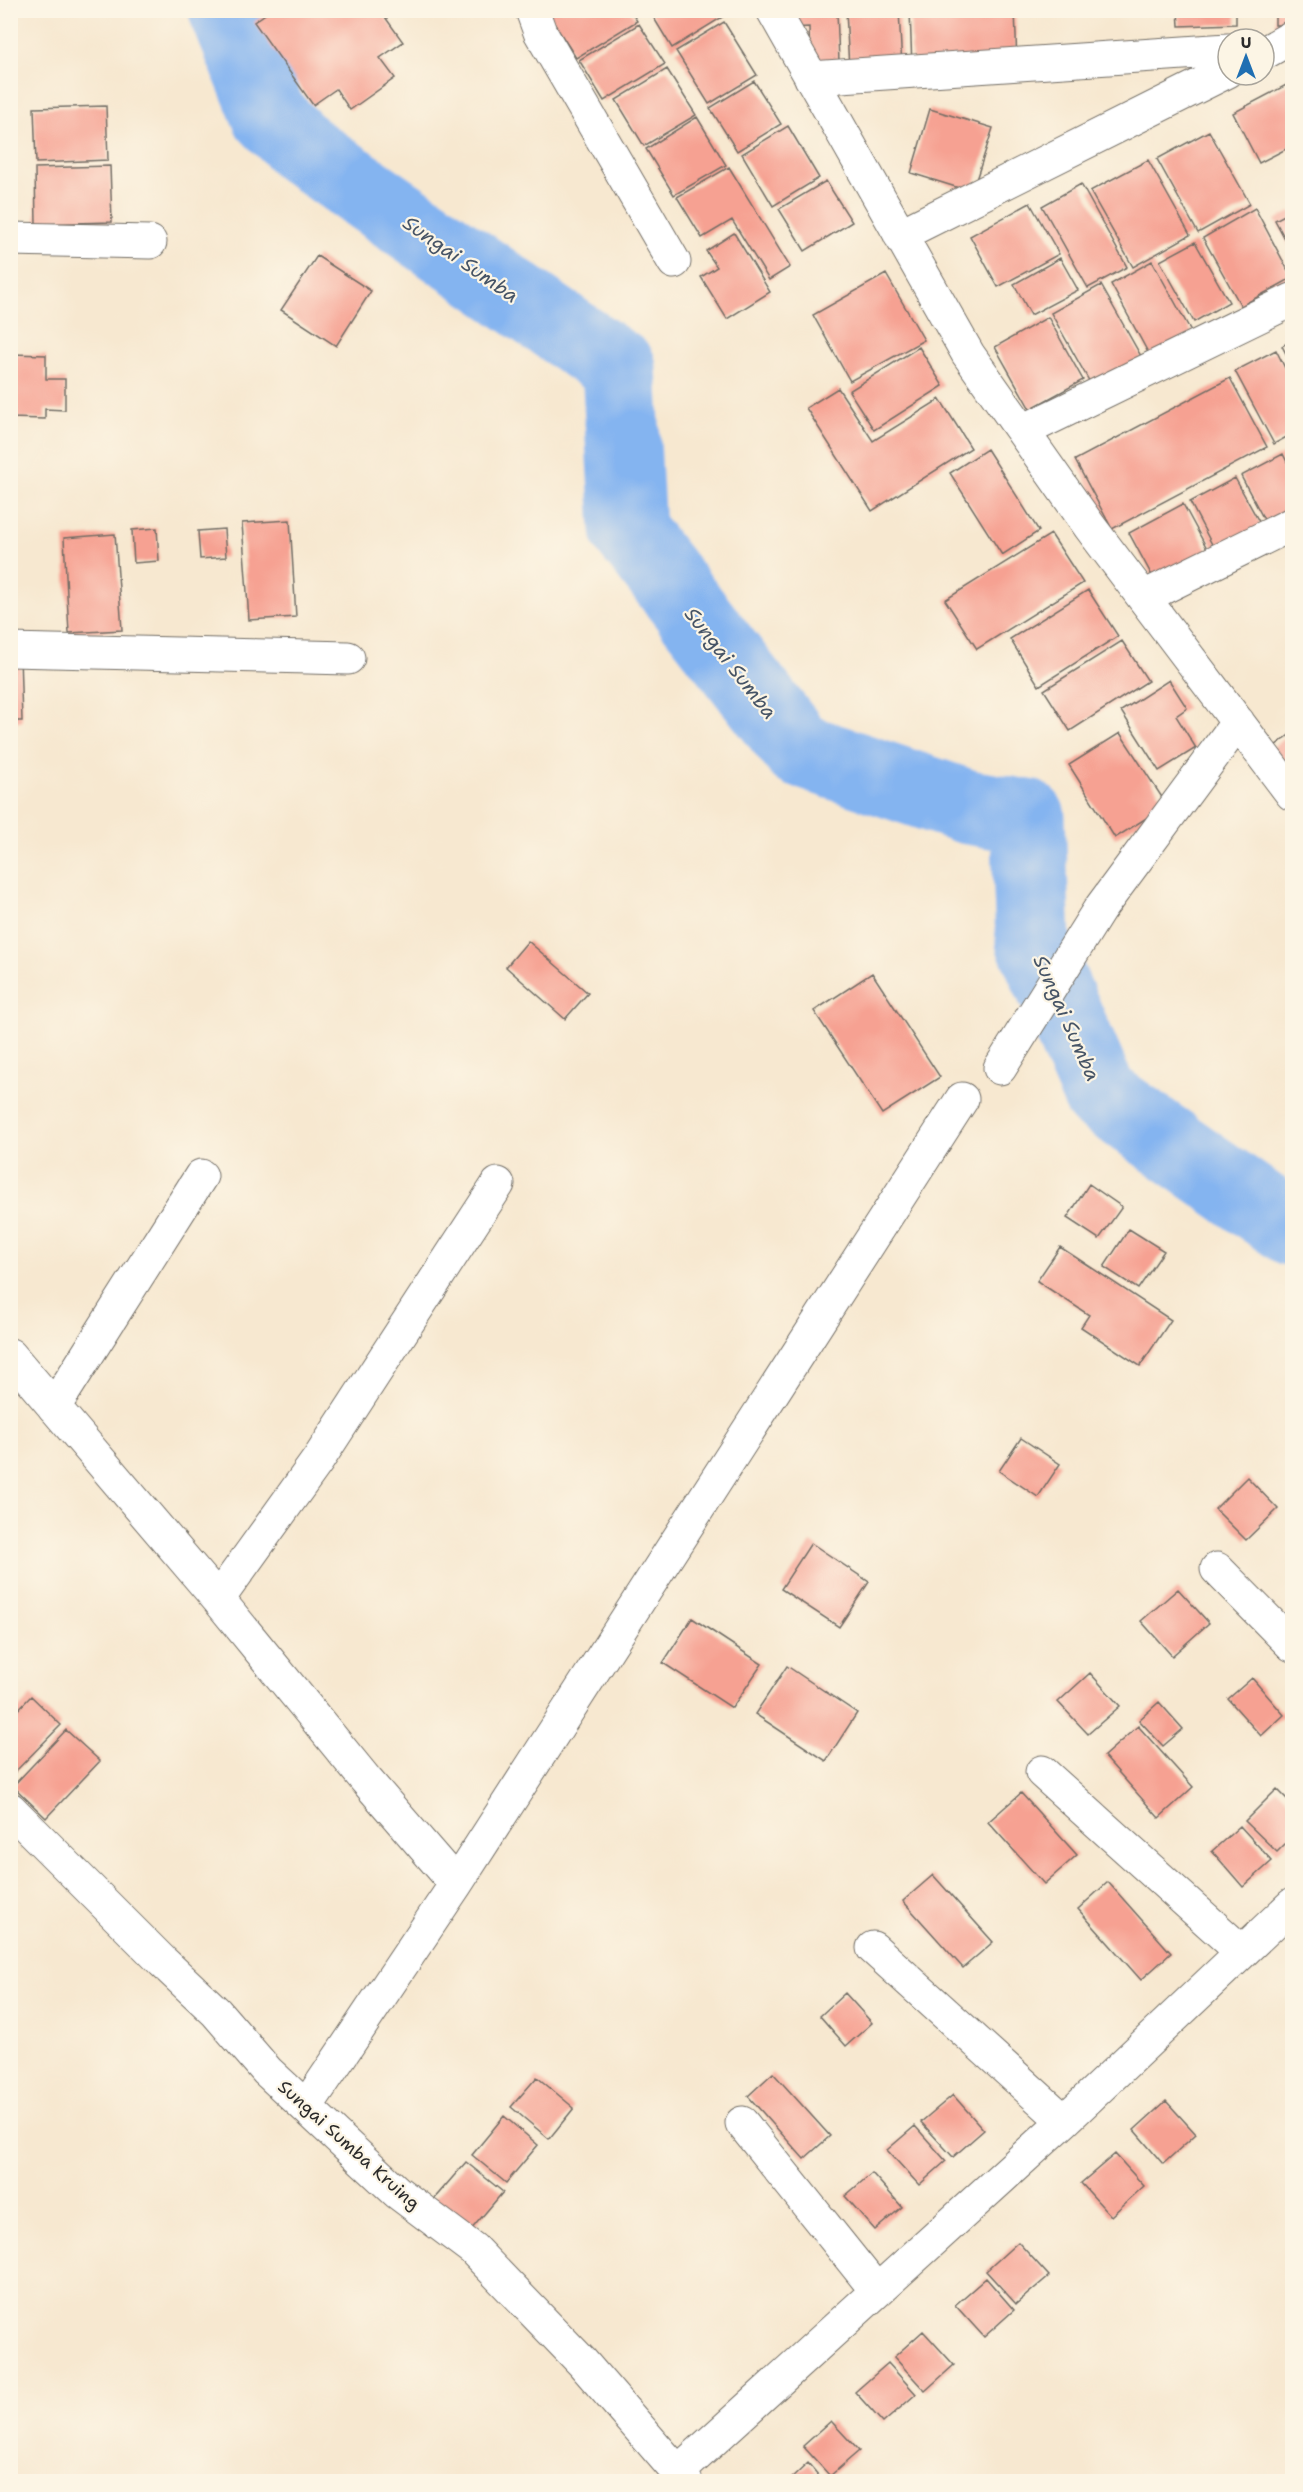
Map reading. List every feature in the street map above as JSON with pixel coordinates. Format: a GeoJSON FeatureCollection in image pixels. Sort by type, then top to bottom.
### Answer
{"type":"FeatureCollection","features":[{"type":"Feature","properties":{"kind":"street"},"geometry":{"type":"LineString","coordinates":[[532,10],[540,32],[674,262]]}},
{"type":"Feature","properties":{"kind":"street"},"geometry":{"type":"LineString","coordinates":[[773,10],[968,354],[1090,527],[1293,794]]}},
{"type":"Feature","properties":{"kind":"street"},"geometry":{"type":"LineString","coordinates":[[811,78],[1216,51]]}},
{"type":"Feature","properties":{"kind":"street"},"geometry":{"type":"LineString","coordinates":[[900,236],[1216,77]]}},
{"type":"Feature","properties":{"kind":"street"},"geometry":{"type":"LineString","coordinates":[[10,239],[150,242]]}},
{"type":"Feature","properties":{"kind":"street"},"geometry":{"type":"LineString","coordinates":[[1023,431],[1293,300]]}},
{"type":"Feature","properties":{"kind":"street"},"geometry":{"type":"LineString","coordinates":[[1144,597],[1293,524]]}},
{"type":"Feature","properties":{"kind":"street"},"geometry":{"type":"LineString","coordinates":[[10,650],[348,658]]}},
{"type":"Feature","properties":{"kind":"street"},"geometry":{"type":"LineString","coordinates":[[1000,1068],[1099,910],[1238,722]]}},
{"type":"Feature","properties":{"kind":"street"},"geometry":{"type":"LineString","coordinates":[[306,2107],[456,1884],[962,1099]]}},
{"type":"Feature","properties":{"kind":"street"},"geometry":{"type":"LineString","coordinates":[[54,1407],[201,1176]]}},
{"type":"Feature","properties":{"kind":"street"},"geometry":{"type":"LineString","coordinates":[[218,1599],[318,1460],[498,1184]]}},
{"type":"Feature","properties":{"kind":"street"},"geometry":{"type":"LineString","coordinates":[[10,1355],[456,1884]]}},
{"type":"Feature","properties":{"kind":"street"},"geometry":{"type":"LineString","coordinates":[[1217,1569],[1293,1645]]}},
{"type":"Feature","properties":{"kind":"street"},"geometry":{"type":"LineString","coordinates":[[1042,1772],[1242,1953]]}},
{"type":"Feature","properties":{"kind":"street","name":"Sungai Sumba Kruing"},"geometry":{"type":"LineString","coordinates":[[10,1809],[216,2012],[267,2071],[397,2192],[473,2249],[582,2362],[682,2477]]}},
{"type":"Feature","properties":{"kind":"street"},"geometry":{"type":"LineString","coordinates":[[682,2477],[877,2291],[1064,2121],[1293,1905]]}},
{"type":"Feature","properties":{"kind":"street"},"geometry":{"type":"LineString","coordinates":[[873,1948],[1064,2121]]}},
{"type":"Feature","properties":{"kind":"street"},"geometry":{"type":"LineString","coordinates":[[742,2123],[877,2291]]}},
{"type":"Feature","properties":{"kind":"building"},"geometry":{"type":"Polygon","coordinates":[[[271,10],[380,10],[403,42],[380,58],[395,78],[350,110],[336,89],[313,105],[254,22],[271,10]]]}},
{"type":"Feature","properties":{"kind":"building"},"geometry":{"type":"Polygon","coordinates":[[[549,10],[630,10],[637,21],[576,58],[547,12],[549,10]]]}},
{"type":"Feature","properties":{"kind":"building"},"geometry":{"type":"Polygon","coordinates":[[[649,10],[728,10],[729,13],[672,48],[649,10]]]}},
{"type":"Feature","properties":{"kind":"building"},"geometry":{"type":"Polygon","coordinates":[[[789,10],[837,10],[839,62],[810,63],[809,27],[789,28],[789,10]]]}},
{"type":"Feature","properties":{"kind":"building"},"geometry":{"type":"Polygon","coordinates":[[[846,10],[899,10],[902,67],[849,69],[846,10]]]}},
{"type":"Feature","properties":{"kind":"building"},"geometry":{"type":"Polygon","coordinates":[[[910,10],[1015,10],[1017,63],[912,68],[910,10]]]}},
{"type":"Feature","properties":{"kind":"building"},"geometry":{"type":"Polygon","coordinates":[[[1178,10],[1236,10],[1236,24],[1179,26],[1178,10]]]}},
{"type":"Feature","properties":{"kind":"building"},"geometry":{"type":"Polygon","coordinates":[[[1275,10],[1292,10],[1292,25],[1275,25],[1275,10]]]}},
{"type":"Feature","properties":{"kind":"building"},"geometry":{"type":"Polygon","coordinates":[[[724,22],[757,75],[709,104],[676,51],[724,22]]]}},
{"type":"Feature","properties":{"kind":"building"},"geometry":{"type":"Polygon","coordinates":[[[639,24],[665,64],[604,101],[579,60],[639,24]]]}},
{"type":"Feature","properties":{"kind":"building"},"geometry":{"type":"Polygon","coordinates":[[[667,69],[696,115],[644,146],[616,100],[667,69]]]}},
{"type":"Feature","properties":{"kind":"building"},"geometry":{"type":"Polygon","coordinates":[[[754,81],[781,124],[737,151],[710,108],[754,81]]]}},
{"type":"Feature","properties":{"kind":"building"},"geometry":{"type":"Polygon","coordinates":[[[1292,82],[1292,146],[1259,163],[1233,113],[1292,82]]]}},
{"type":"Feature","properties":{"kind":"building"},"geometry":{"type":"Polygon","coordinates":[[[106,106],[108,160],[36,163],[34,108],[106,106]]]}},
{"type":"Feature","properties":{"kind":"building"},"geometry":{"type":"Polygon","coordinates":[[[930,109],[993,128],[972,192],[911,173],[930,109]]]}},
{"type":"Feature","properties":{"kind":"building"},"geometry":{"type":"Polygon","coordinates":[[[697,117],[726,165],[674,195],[646,149],[697,117]]]}},
{"type":"Feature","properties":{"kind":"building"},"geometry":{"type":"Polygon","coordinates":[[[788,126],[819,178],[773,206],[742,154],[788,126]]]}},
{"type":"Feature","properties":{"kind":"building"},"geometry":{"type":"Polygon","coordinates":[[[1209,131],[1250,204],[1198,233],[1157,159],[1209,131]]]}},
{"type":"Feature","properties":{"kind":"building"},"geometry":{"type":"Polygon","coordinates":[[[1148,160],[1190,235],[1133,267],[1090,191],[1148,160]]]}},
{"type":"Feature","properties":{"kind":"building"},"geometry":{"type":"Polygon","coordinates":[[[110,166],[112,222],[36,224],[35,168],[110,166]]]}},
{"type":"Feature","properties":{"kind":"building"},"geometry":{"type":"Polygon","coordinates":[[[729,167],[790,267],[769,280],[732,220],[702,238],[677,197],[729,167]]]}},
{"type":"Feature","properties":{"kind":"building"},"geometry":{"type":"Polygon","coordinates":[[[826,181],[852,222],[805,251],[779,209],[826,181]]]}},
{"type":"Feature","properties":{"kind":"building"},"geometry":{"type":"Polygon","coordinates":[[[1081,184],[1127,267],[1088,288],[1042,206],[1081,184]]]}},
{"type":"Feature","properties":{"kind":"building"},"geometry":{"type":"Polygon","coordinates":[[[1030,203],[1059,254],[998,287],[970,236],[1030,203]]]}},
{"type":"Feature","properties":{"kind":"building"},"geometry":{"type":"Polygon","coordinates":[[[1255,208],[1292,278],[1241,306],[1203,238],[1255,208]]]}},
{"type":"Feature","properties":{"kind":"building"},"geometry":{"type":"Polygon","coordinates":[[[1292,211],[1292,252],[1275,220],[1292,211]]]}},
{"type":"Feature","properties":{"kind":"building"},"geometry":{"type":"Polygon","coordinates":[[[734,233],[770,292],[727,319],[701,277],[717,267],[706,251],[734,233]]]}},
{"type":"Feature","properties":{"kind":"building"},"geometry":{"type":"Polygon","coordinates":[[[1195,242],[1229,302],[1194,322],[1160,261],[1195,242]]]}},
{"type":"Feature","properties":{"kind":"building"},"geometry":{"type":"Polygon","coordinates":[[[317,256],[371,291],[336,346],[281,310],[317,256]]]}},
{"type":"Feature","properties":{"kind":"building"},"geometry":{"type":"Polygon","coordinates":[[[1060,258],[1078,290],[1031,315],[1014,284],[1060,258]]]}},
{"type":"Feature","properties":{"kind":"building"},"geometry":{"type":"Polygon","coordinates":[[[1152,261],[1192,333],[1150,356],[1111,284],[1152,261]]]}},
{"type":"Feature","properties":{"kind":"building"},"geometry":{"type":"Polygon","coordinates":[[[886,274],[924,340],[850,381],[813,315],[886,274]]]}},
{"type":"Feature","properties":{"kind":"building"},"geometry":{"type":"Polygon","coordinates":[[[1101,285],[1142,358],[1092,386],[1051,313],[1101,285]]]}},
{"type":"Feature","properties":{"kind":"building"},"geometry":{"type":"Polygon","coordinates":[[[1048,317],[1083,380],[1030,409],[995,347],[1048,317]]]}},
{"type":"Feature","properties":{"kind":"building"},"geometry":{"type":"Polygon","coordinates":[[[1292,340],[1292,365],[1282,346],[1292,340]]]}},
{"type":"Feature","properties":{"kind":"building"},"geometry":{"type":"Polygon","coordinates":[[[919,347],[943,386],[874,430],[849,391],[919,347]]]}},
{"type":"Feature","properties":{"kind":"building"},"geometry":{"type":"Polygon","coordinates":[[[1276,350],[1292,382],[1292,434],[1274,444],[1235,371],[1276,350]]]}},
{"type":"Feature","properties":{"kind":"building"},"geometry":{"type":"Polygon","coordinates":[[[10,354],[46,355],[46,379],[65,379],[65,410],[45,409],[45,419],[10,418],[10,354]]]}},
{"type":"Feature","properties":{"kind":"building"},"geometry":{"type":"Polygon","coordinates":[[[1230,378],[1267,447],[1112,529],[1075,460],[1230,378]]]}},
{"type":"Feature","properties":{"kind":"building"},"geometry":{"type":"Polygon","coordinates":[[[838,388],[873,441],[940,399],[971,448],[872,511],[806,408],[838,388]]]}},
{"type":"Feature","properties":{"kind":"building"},"geometry":{"type":"Polygon","coordinates":[[[987,449],[1039,531],[1002,555],[950,473],[987,449]]]}},
{"type":"Feature","properties":{"kind":"building"},"geometry":{"type":"Polygon","coordinates":[[[1283,454],[1292,472],[1292,516],[1269,529],[1241,476],[1283,454]]]}},
{"type":"Feature","properties":{"kind":"building"},"geometry":{"type":"Polygon","coordinates":[[[1235,478],[1263,529],[1217,554],[1190,502],[1235,478]]]}},
{"type":"Feature","properties":{"kind":"building"},"geometry":{"type":"Polygon","coordinates":[[[1183,504],[1210,554],[1156,583],[1129,533],[1183,504]]]}},
{"type":"Feature","properties":{"kind":"building"},"geometry":{"type":"Polygon","coordinates":[[[290,520],[296,617],[249,620],[242,523],[290,520]]]}},
{"type":"Feature","properties":{"kind":"building"},"geometry":{"type":"Polygon","coordinates":[[[157,528],[159,561],[134,563],[132,530],[157,528]]]}},
{"type":"Feature","properties":{"kind":"building"},"geometry":{"type":"Polygon","coordinates":[[[224,529],[226,557],[200,559],[198,531],[224,529]]]}},
{"type":"Feature","properties":{"kind":"building"},"geometry":{"type":"Polygon","coordinates":[[[115,534],[122,630],[69,633],[64,538],[115,534]]]}},
{"type":"Feature","properties":{"kind":"building"},"geometry":{"type":"Polygon","coordinates":[[[1051,534],[1083,583],[977,649],[945,600],[1051,534]]]}},
{"type":"Feature","properties":{"kind":"building"},"geometry":{"type":"Polygon","coordinates":[[[1088,590],[1118,636],[1039,686],[1010,639],[1088,590]]]}},
{"type":"Feature","properties":{"kind":"building"},"geometry":{"type":"Polygon","coordinates":[[[1122,641],[1148,681],[1070,731],[1044,690],[1122,641]]]}},
{"type":"Feature","properties":{"kind":"building"},"geometry":{"type":"Polygon","coordinates":[[[10,655],[20,655],[22,721],[10,721],[10,655]]]}},
{"type":"Feature","properties":{"kind":"building"},"geometry":{"type":"Polygon","coordinates":[[[1169,680],[1187,708],[1176,716],[1196,748],[1159,771],[1121,711],[1169,680]]]}},
{"type":"Feature","properties":{"kind":"building"},"geometry":{"type":"Polygon","coordinates":[[[1120,733],[1167,805],[1115,838],[1069,765],[1120,733]]]}},
{"type":"Feature","properties":{"kind":"building"},"geometry":{"type":"Polygon","coordinates":[[[1292,733],[1292,786],[1267,752],[1292,733]]]}},
{"type":"Feature","properties":{"kind":"building"},"geometry":{"type":"Polygon","coordinates":[[[528,941],[588,993],[565,1019],[506,967],[528,941]]]}},
{"type":"Feature","properties":{"kind":"building"},"geometry":{"type":"Polygon","coordinates":[[[872,973],[940,1077],[882,1114],[814,1011],[872,973]]]}},
{"type":"Feature","properties":{"kind":"building"},"geometry":{"type":"Polygon","coordinates":[[[1089,1184],[1122,1207],[1099,1239],[1067,1218],[1089,1184]]]}},
{"type":"Feature","properties":{"kind":"building"},"geometry":{"type":"Polygon","coordinates":[[[1129,1229],[1164,1251],[1138,1289],[1104,1267],[1129,1229]]]}},
{"type":"Feature","properties":{"kind":"building"},"geometry":{"type":"Polygon","coordinates":[[[1060,1247],[1171,1320],[1140,1366],[1081,1327],[1089,1315],[1037,1281],[1060,1247]]]}},
{"type":"Feature","properties":{"kind":"building"},"geometry":{"type":"Polygon","coordinates":[[[1021,1438],[1060,1464],[1038,1497],[999,1471],[1021,1438]]]}},
{"type":"Feature","properties":{"kind":"building"},"geometry":{"type":"Polygon","coordinates":[[[1247,1477],[1278,1509],[1246,1540],[1215,1509],[1247,1477]]]}},
{"type":"Feature","properties":{"kind":"building"},"geometry":{"type":"Polygon","coordinates":[[[811,1543],[869,1582],[839,1627],[781,1589],[811,1543]]]}},
{"type":"Feature","properties":{"kind":"building"},"geometry":{"type":"Polygon","coordinates":[[[1178,1589],[1209,1623],[1172,1656],[1141,1621],[1178,1589]]]}},
{"type":"Feature","properties":{"kind":"building"},"geometry":{"type":"Polygon","coordinates":[[[692,1618],[762,1664],[732,1708],[663,1663],[692,1618]]]}},
{"type":"Feature","properties":{"kind":"building"},"geometry":{"type":"Polygon","coordinates":[[[787,1666],[857,1713],[826,1761],[755,1714],[787,1666]]]}},
{"type":"Feature","properties":{"kind":"building"},"geometry":{"type":"Polygon","coordinates":[[[1090,1673],[1120,1706],[1088,1734],[1058,1702],[1090,1673]]]}},
{"type":"Feature","properties":{"kind":"building"},"geometry":{"type":"Polygon","coordinates":[[[1252,1678],[1284,1715],[1261,1736],[1228,1699],[1252,1678]]]}},
{"type":"Feature","properties":{"kind":"building"},"geometry":{"type":"Polygon","coordinates":[[[31,1696],[61,1725],[10,1777],[10,1718],[31,1696]]]}},
{"type":"Feature","properties":{"kind":"building"},"geometry":{"type":"Polygon","coordinates":[[[1159,1702],[1183,1729],[1163,1746],[1139,1720],[1159,1702]]]}},
{"type":"Feature","properties":{"kind":"building"},"geometry":{"type":"Polygon","coordinates":[[[1138,1726],[1193,1787],[1159,1818],[1104,1756],[1138,1726]]]}},
{"type":"Feature","properties":{"kind":"building"},"geometry":{"type":"Polygon","coordinates":[[[66,1730],[100,1761],[46,1818],[13,1786],[66,1730]]]}},
{"type":"Feature","properties":{"kind":"building"},"geometry":{"type":"Polygon","coordinates":[[[1277,1789],[1292,1804],[1292,1837],[1277,1852],[1245,1821],[1277,1789]]]}},
{"type":"Feature","properties":{"kind":"building"},"geometry":{"type":"Polygon","coordinates":[[[1021,1793],[1077,1855],[1044,1884],[988,1822],[1021,1793]]]}},
{"type":"Feature","properties":{"kind":"building"},"geometry":{"type":"Polygon","coordinates":[[[1240,1826],[1272,1861],[1243,1887],[1212,1851],[1240,1826]]]}},
{"type":"Feature","properties":{"kind":"building"},"geometry":{"type":"Polygon","coordinates":[[[933,1875],[993,1942],[963,1968],[903,1901],[933,1875]]]}},
{"type":"Feature","properties":{"kind":"building"},"geometry":{"type":"Polygon","coordinates":[[[1108,1882],[1171,1953],[1141,1980],[1078,1909],[1108,1882]]]}},
{"type":"Feature","properties":{"kind":"building"},"geometry":{"type":"Polygon","coordinates":[[[845,1993],[872,2023],[846,2046],[820,2016],[845,1993]]]}},
{"type":"Feature","properties":{"kind":"building"},"geometry":{"type":"Polygon","coordinates":[[[773,2073],[830,2136],[804,2159],[748,2096],[773,2073]]]}},
{"type":"Feature","properties":{"kind":"building"},"geometry":{"type":"Polygon","coordinates":[[[537,2077],[574,2108],[549,2139],[511,2107],[537,2077]]]}},
{"type":"Feature","properties":{"kind":"building"},"geometry":{"type":"Polygon","coordinates":[[[953,2095],[984,2130],[953,2157],[921,2122],[953,2095]]]}},
{"type":"Feature","properties":{"kind":"building"},"geometry":{"type":"Polygon","coordinates":[[[1166,2101],[1196,2134],[1163,2164],[1134,2130],[1166,2101]]]}},
{"type":"Feature","properties":{"kind":"building"},"geometry":{"type":"Polygon","coordinates":[[[504,2116],[538,2145],[506,2183],[472,2155],[504,2116]]]}},
{"type":"Feature","properties":{"kind":"building"},"geometry":{"type":"Polygon","coordinates":[[[915,2126],[946,2161],[919,2185],[887,2150],[915,2126]]]}},
{"type":"Feature","properties":{"kind":"building"},"geometry":{"type":"Polygon","coordinates":[[[1115,2154],[1144,2186],[1111,2216],[1081,2183],[1115,2154]]]}},
{"type":"Feature","properties":{"kind":"building"},"geometry":{"type":"Polygon","coordinates":[[[466,2162],[503,2192],[470,2231],[433,2200],[466,2162]]]}},
{"type":"Feature","properties":{"kind":"building"},"geometry":{"type":"Polygon","coordinates":[[[872,2173],[902,2207],[875,2230],[845,2196],[872,2173]]]}},
{"type":"Feature","properties":{"kind":"building"},"geometry":{"type":"Polygon","coordinates":[[[1018,2242],[1049,2276],[1016,2304],[986,2271],[1018,2242]]]}},
{"type":"Feature","properties":{"kind":"building"},"geometry":{"type":"Polygon","coordinates":[[[986,2278],[1014,2310],[984,2337],[955,2305],[986,2278]]]}},
{"type":"Feature","properties":{"kind":"building"},"geometry":{"type":"Polygon","coordinates":[[[923,2331],[954,2365],[925,2391],[894,2357],[923,2331]]]}},
{"type":"Feature","properties":{"kind":"building"},"geometry":{"type":"Polygon","coordinates":[[[888,2363],[916,2394],[883,2423],[855,2392],[888,2363]]]}},
{"type":"Feature","properties":{"kind":"building"},"geometry":{"type":"Polygon","coordinates":[[[831,2421],[859,2451],[830,2476],[803,2446],[831,2421]]]}},
{"type":"Feature","properties":{"kind":"building"},"geometry":{"type":"Polygon","coordinates":[[[808,2463],[824,2482],[788,2482],[808,2463]]]}},
{"type":"Feature","properties":{"kind":"waterway","name":"Sungai Sumba"},"geometry":{"type":"LineString","coordinates":[[226,10],[269,115],[302,149],[619,368],[628,530],[799,750],[968,807],[1028,817],[1033,941],[1100,1095],[1292,1229]]}}]}
